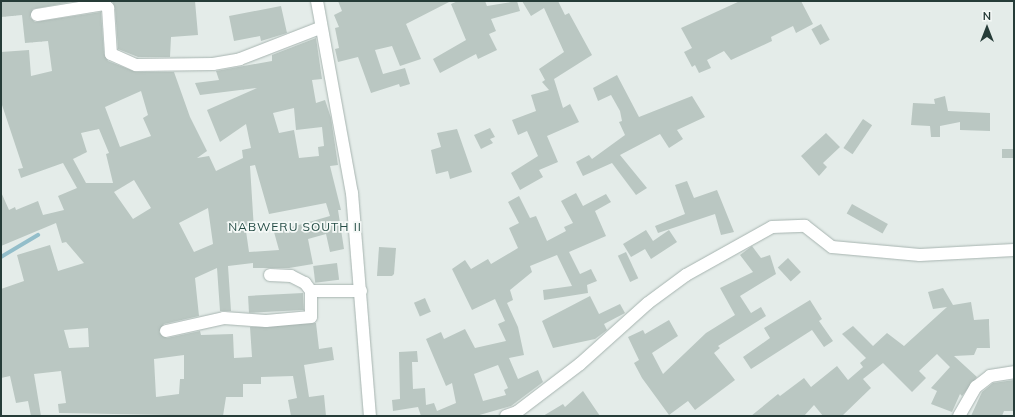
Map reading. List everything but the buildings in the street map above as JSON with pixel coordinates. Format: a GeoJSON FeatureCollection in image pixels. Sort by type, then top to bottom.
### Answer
{"type":"FeatureCollection","features":[{"type":"Feature","properties":{"kind":"street"},"geometry":{"type":"LineString","coordinates":[[317,1],[320,28],[352,193],[370,416]]}},
{"type":"Feature","properties":{"kind":"street"},"geometry":{"type":"LineString","coordinates":[[37,15],[104,4],[108,8],[111,54],[126,63],[136,65],[213,64],[240,60],[320,28]]}},
{"type":"Feature","properties":{"kind":"street"},"geometry":{"type":"LineString","coordinates":[[515,415],[580,364],[648,303],[686,275],[772,227],[805,226],[832,247],[920,255],[1014,250]]}},
{"type":"Feature","properties":{"kind":"street"},"geometry":{"type":"LineString","coordinates":[[166,330],[224,318],[266,321],[311,317],[311,291],[305,283],[291,276],[270,275]]}},
{"type":"Feature","properties":{"kind":"street"},"geometry":{"type":"LineString","coordinates":[[311,291],[361,291]]}},
{"type":"Feature","properties":{"kind":"street"},"geometry":{"type":"LineString","coordinates":[[959,416],[976,387],[990,376],[1014,372]]}},
{"type":"Feature","properties":{"kind":"waterway"},"geometry":{"type":"LineString","coordinates":[[1,257],[38,235]]}},
{"type":"Feature","properties":{"kind":"district","name":"NABWERU SOUTH II"},"geometry":{"type":"Point","coordinates":[295,227]}}]}
